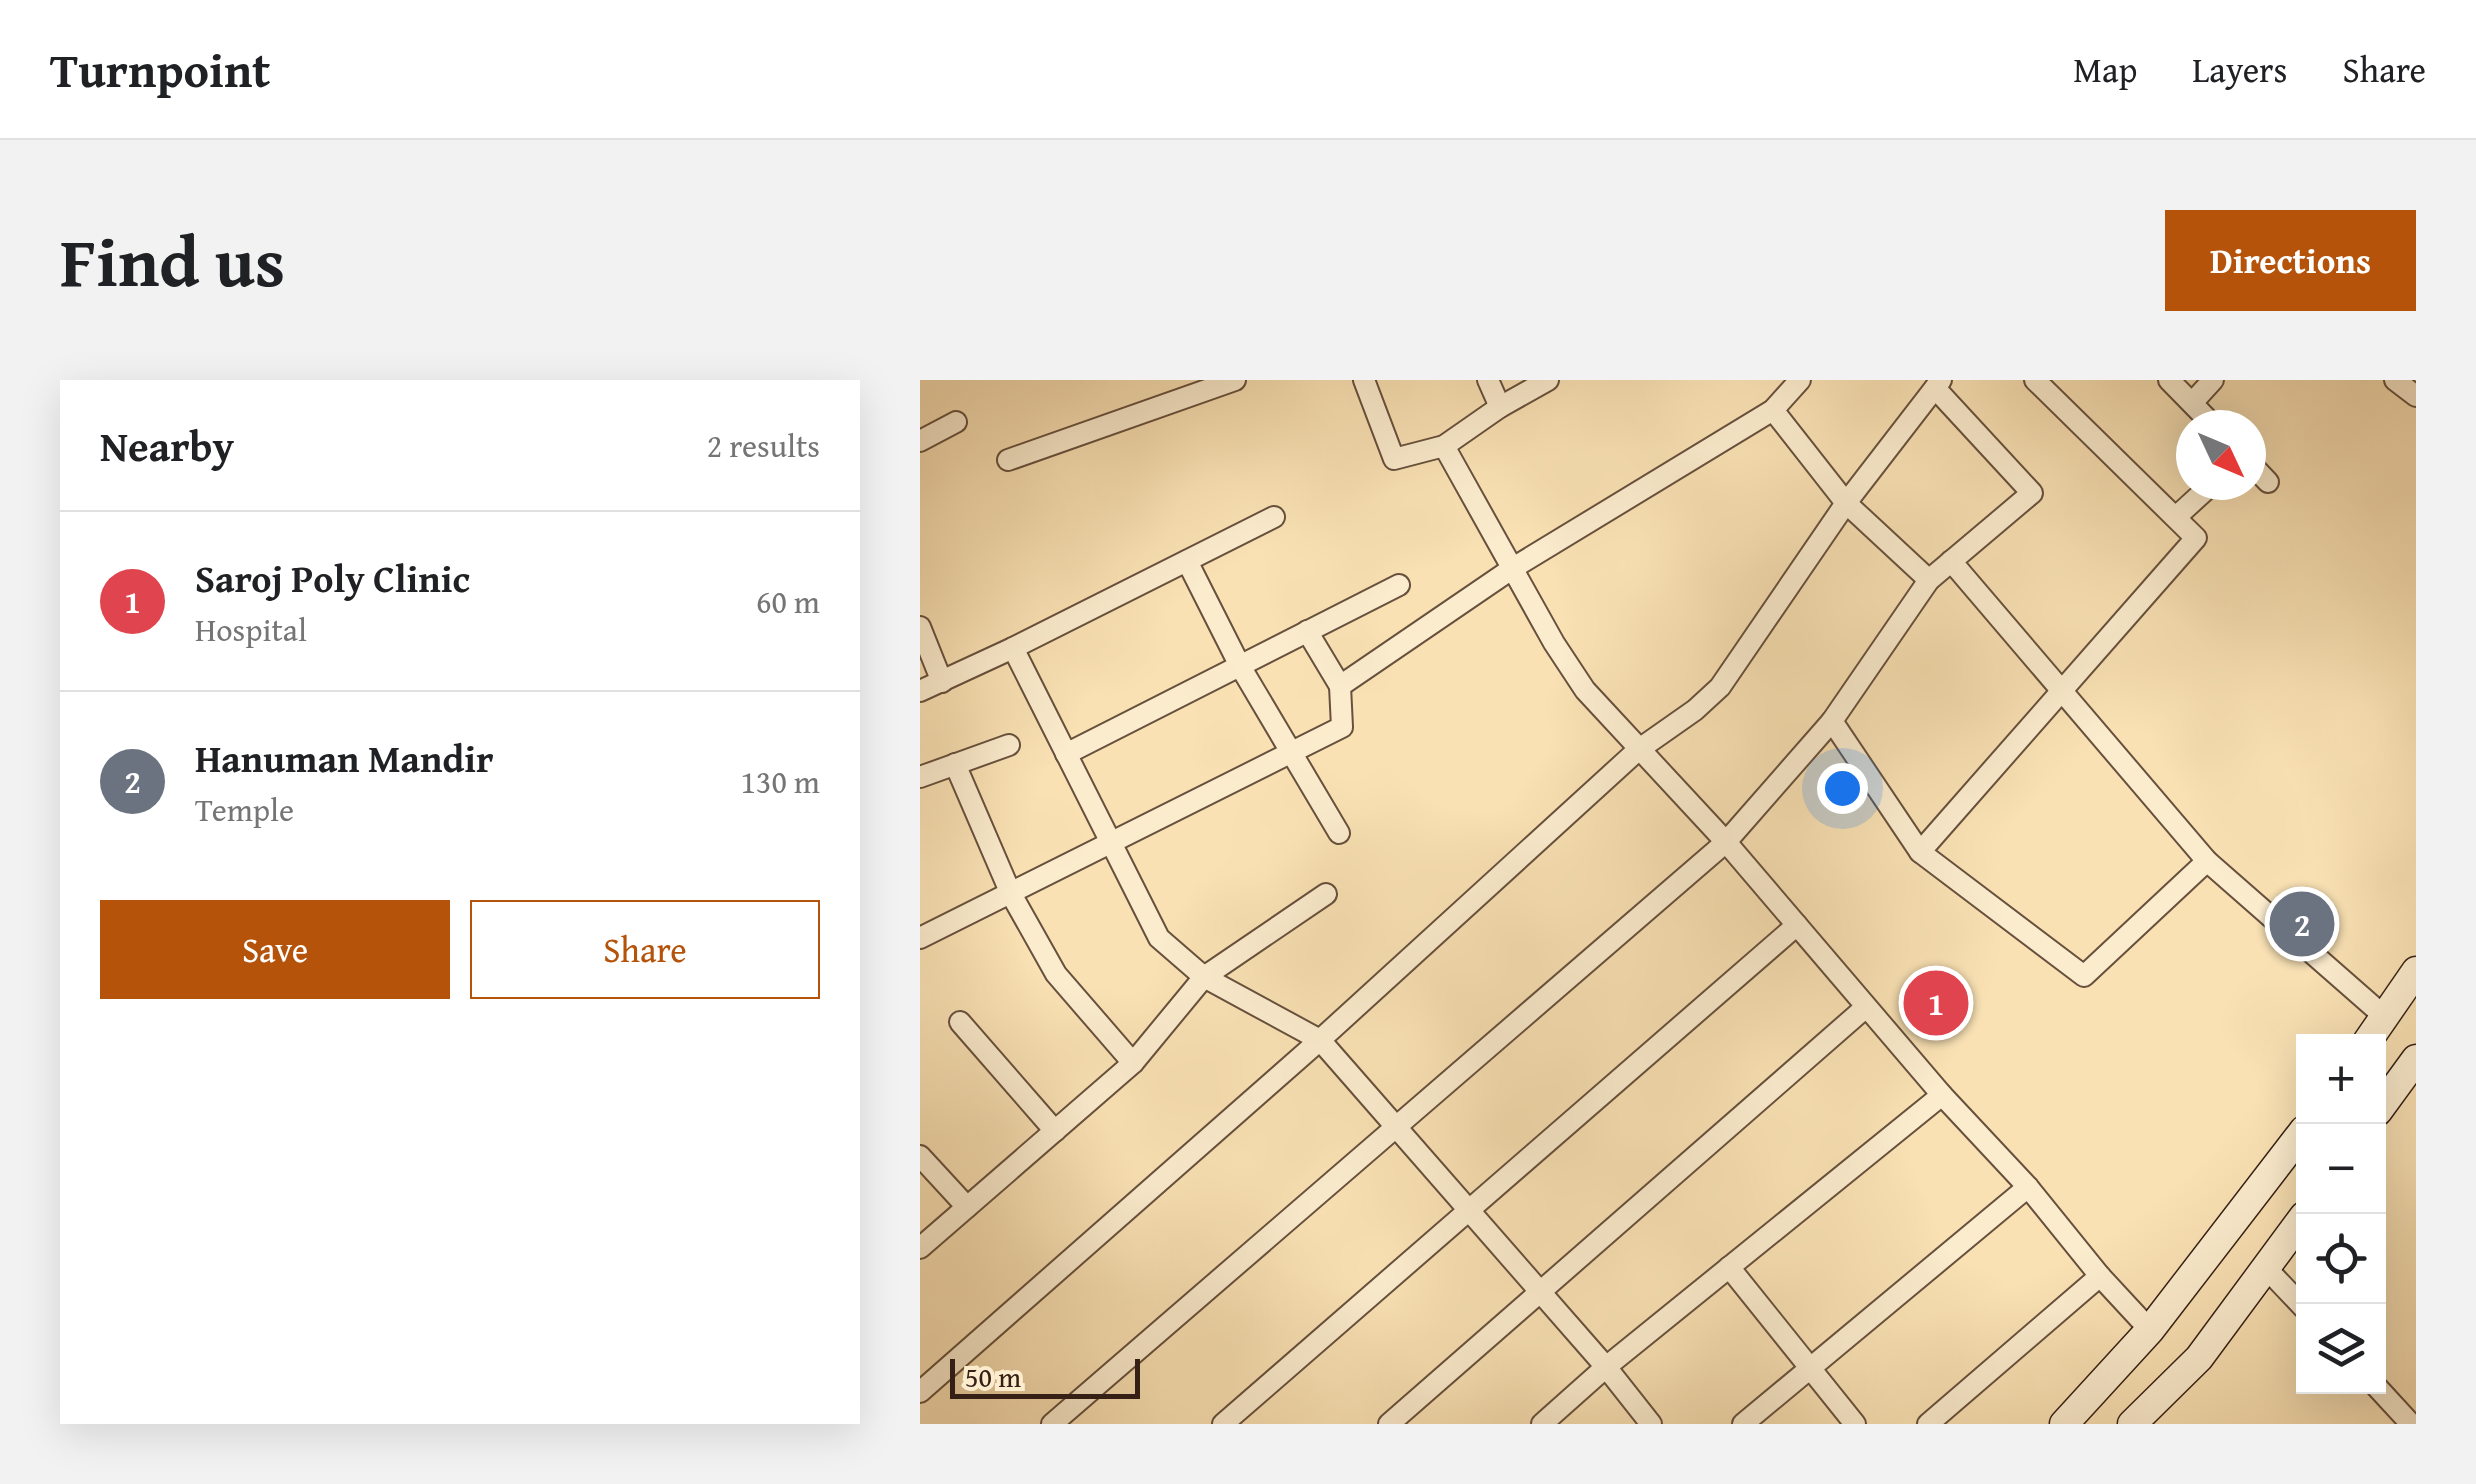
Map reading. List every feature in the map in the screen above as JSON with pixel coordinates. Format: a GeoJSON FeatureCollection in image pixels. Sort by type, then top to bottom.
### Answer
{"type":"FeatureCollection","features":[{"type":"Feature","properties":{"kind":"main road"},"geometry":{"type":"LineString","coordinates":[[2373,1034],[2416,971]]}},
{"type":"Feature","properties":{"kind":"main road"},"geometry":{"type":"LineString","coordinates":[[2386,1100],[2416,1059]]}},
{"type":"Feature","properties":{"kind":"main road"},"geometry":{"type":"LineString","coordinates":[[2064,1424],[2150,1330],[2296,1140]]}},
{"type":"Feature","properties":{"kind":"main road"},"geometry":{"type":"LineString","coordinates":[[2132,1424],[2198,1358],[2296,1227]]}},
{"type":"Feature","properties":{"kind":"street"},"geometry":{"type":"LineString","coordinates":[[1364,380],[1394,460],[1444,446],[1548,380]]}},
{"type":"Feature","properties":{"kind":"street"},"geometry":{"type":"LineString","coordinates":[[1488,380],[1500,407]]}},
{"type":"Feature","properties":{"kind":"street"},"geometry":{"type":"LineString","coordinates":[[1340,686],[1513,568],[1773,410],[1800,380]]}},
{"type":"Feature","properties":{"kind":"street"},"geometry":{"type":"LineString","coordinates":[[1920,852],[2196,538],[2035,380]]}},
{"type":"Feature","properties":{"kind":"street"},"geometry":{"type":"LineString","coordinates":[[2169,380],[2199,410]]}},
{"type":"Feature","properties":{"kind":"street"},"geometry":{"type":"LineString","coordinates":[[2192,403],[2213,380]]}},
{"type":"Feature","properties":{"kind":"street"},"geometry":{"type":"LineString","coordinates":[[2395,380],[2416,396]]}},
{"type":"Feature","properties":{"kind":"street"},"geometry":{"type":"LineString","coordinates":[[1008,460],[1226,381]]}},
{"type":"Feature","properties":{"kind":"street"},"geometry":{"type":"LineString","coordinates":[[920,1392],[1320,1040],[1638,750],[1720,688],[1846,504],[1938,384],[2032,493],[1930,580],[1832,722],[1726,842],[1052,1424]]}},
{"type":"Feature","properties":{"kind":"street"},"geometry":{"type":"LineString","coordinates":[[1773,410],[1846,504],[1930,580]]}},
{"type":"Feature","properties":{"kind":"street"},"geometry":{"type":"LineString","coordinates":[[920,442],[956,422]]}},
{"type":"Feature","properties":{"kind":"street"},"geometry":{"type":"LineString","coordinates":[[1444,446],[1554,643],[1585,690],[1726,842],[2150,1330]]}},
{"type":"Feature","properties":{"kind":"street"},"geometry":{"type":"LineString","coordinates":[[2176,517],[2194,500]]}},
{"type":"Feature","properties":{"kind":"street"},"geometry":{"type":"LineString","coordinates":[[920,691],[1274,517]]}},
{"type":"Feature","properties":{"kind":"street"},"geometry":{"type":"LineString","coordinates":[[1187,560],[1240,666],[1339,834]]}},
{"type":"Feature","properties":{"kind":"street"},"geometry":{"type":"LineString","coordinates":[[1951,560],[2206,861],[2385,1017]]}},
{"type":"Feature","properties":{"kind":"street"},"geometry":{"type":"LineString","coordinates":[[1066,754],[1399,584]]}},
{"type":"Feature","properties":{"kind":"street"},"geometry":{"type":"LineString","coordinates":[[920,627],[942,682]]}},
{"type":"Feature","properties":{"kind":"street"},"geometry":{"type":"LineString","coordinates":[[920,938],[1342,726],[1340,686],[1307,631]]}},
{"type":"Feature","properties":{"kind":"street"},"geometry":{"type":"LineString","coordinates":[[1013,648],[1158,938],[1204,978],[1320,1040],[1652,1424]]}},
{"type":"Feature","properties":{"kind":"street"},"geometry":{"type":"LineString","coordinates":[[1832,722],[1920,852],[2084,976],[2206,861]]}},
{"type":"Feature","properties":{"kind":"street"},"geometry":{"type":"LineString","coordinates":[[920,777],[1009,746]]}},
{"type":"Feature","properties":{"kind":"street"},"geometry":{"type":"LineString","coordinates":[[955,764],[1011,894],[1056,974],[1132,1063]]}},
{"type":"Feature","properties":{"kind":"street"},"geometry":{"type":"LineString","coordinates":[[920,1248],[1132,1063],[1204,978],[1326,894]]}},
{"type":"Feature","properties":{"kind":"street"},"geometry":{"type":"LineString","coordinates":[[1223,1424],[1797,925]]}},
{"type":"Feature","properties":{"kind":"street"},"geometry":{"type":"LineString","coordinates":[[1390,1424],[1866,1007]]}},
{"type":"Feature","properties":{"kind":"street"},"geometry":{"type":"LineString","coordinates":[[960,1022],[1055,1131]]}},
{"type":"Feature","properties":{"kind":"street"},"geometry":{"type":"LineString","coordinates":[[1542,1424],[1606,1367],[1942,1095]]}},
{"type":"Feature","properties":{"kind":"street"},"geometry":{"type":"LineString","coordinates":[[920,1156],[968,1207]]}},
{"type":"Feature","properties":{"kind":"street"},"geometry":{"type":"LineString","coordinates":[[1744,1424],[2028,1188]]}},
{"type":"Feature","properties":{"kind":"street"},"geometry":{"type":"LineString","coordinates":[[1729,1267],[1855,1424]]}},
{"type":"Feature","properties":{"kind":"street"},"geometry":{"type":"LineString","coordinates":[[2266,1268],[2300,1304]]}},
{"type":"Feature","properties":{"kind":"street"},"geometry":{"type":"LineString","coordinates":[[1928,1424],[2100,1276]]}},
{"type":"Feature","properties":{"kind":"street"},"geometry":{"type":"LineString","coordinates":[[2383,1394],[2411,1424]]}},
{"type":"Feature","properties":{"kind":"place","name":"Hanuman Mandir"},"geometry":{"type":"Point","coordinates":[2302,924]}},
{"type":"Feature","properties":{"kind":"place","name":"Saroj Poly Clinic"},"geometry":{"type":"Point","coordinates":[1936,1003]}}]}
